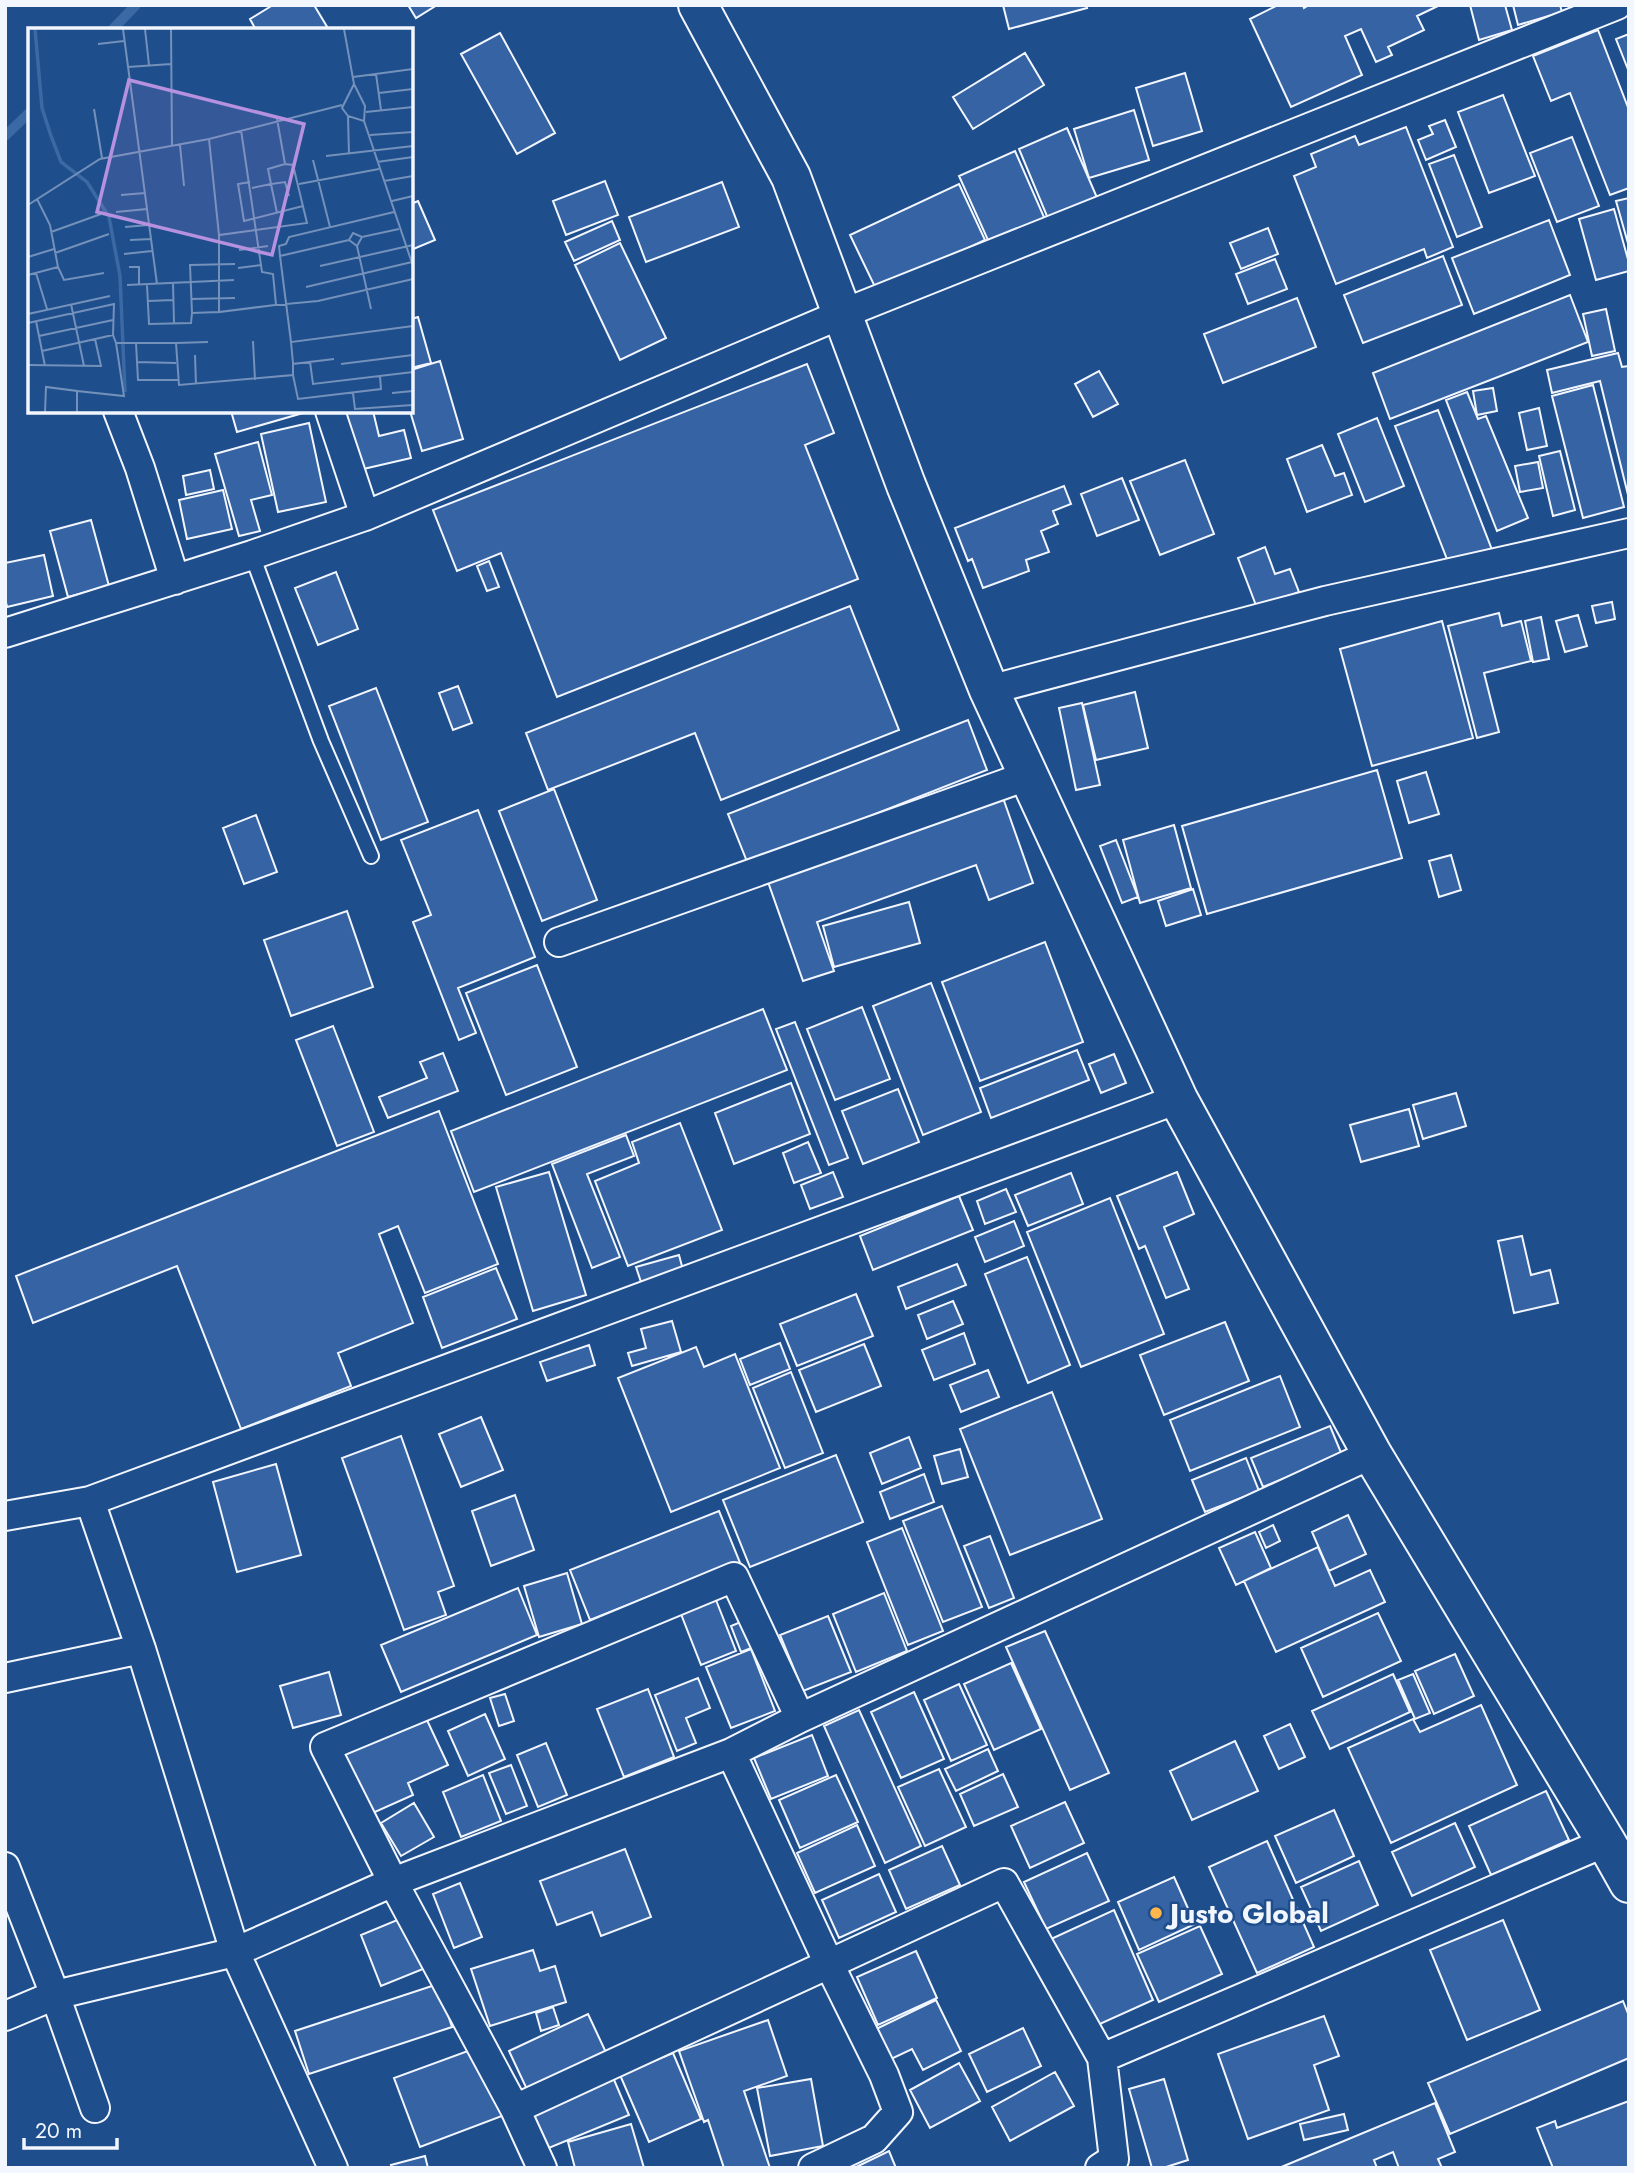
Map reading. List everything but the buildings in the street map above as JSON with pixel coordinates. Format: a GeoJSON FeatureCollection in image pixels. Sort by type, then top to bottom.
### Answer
{"type":"FeatureCollection","features":[{"type":"Feature","properties":{"kind":"street"},"geometry":{"type":"LineString","coordinates":[[698,5],[791,177],[906,485],[989,690],[1178,1099],[1372,1454],[1629,1883]]}},
{"type":"Feature","properties":{"kind":"street"},"geometry":{"type":"LineString","coordinates":[[5,633],[252,555],[365,516],[842,314],[1617,5]]}},
{"type":"Feature","properties":{"kind":"street"},"geometry":{"type":"LineString","coordinates":[[119,413],[140,468],[175,580]]}},
{"type":"Feature","properties":{"kind":"street"},"geometry":{"type":"LineString","coordinates":[[331,413],[365,516]]}},
{"type":"Feature","properties":{"kind":"street"},"geometry":{"type":"LineString","coordinates":[[989,690],[1325,601],[1629,533]]}},
{"type":"Feature","properties":{"kind":"street"},"geometry":{"type":"LineString","coordinates":[[559,942],[1027,776]]}},
{"type":"Feature","properties":{"kind":"street"},"geometry":{"type":"LineString","coordinates":[[5,1516],[90,1501],[1178,1099]]}},
{"type":"Feature","properties":{"kind":"street"},"geometry":{"type":"LineString","coordinates":[[5,2016],[55,1996],[235,1952],[393,1882],[731,1753],[800,1718],[1372,1454]]}},
{"type":"Feature","properties":{"kind":"street"},"geometry":{"type":"LineString","coordinates":[[90,1501],[141,1649],[235,1952],[333,2168]]}},
{"type":"Feature","properties":{"kind":"street"},"geometry":{"type":"LineString","coordinates":[[542,2168],[515,2109],[393,1882],[325,1747],[734,1577],[800,1718]]}},
{"type":"Feature","properties":{"kind":"street"},"geometry":{"type":"LineString","coordinates":[[5,1678],[141,1649]]}},
{"type":"Feature","properties":{"kind":"street"},"geometry":{"type":"LineString","coordinates":[[731,1753],[884,2075],[898,2112],[874,2139],[813,2168]]}},
{"type":"Feature","properties":{"kind":"street"},"geometry":{"type":"LineString","coordinates":[[1102,2058],[1606,1842]]}},
{"type":"Feature","properties":{"kind":"street"},"geometry":{"type":"LineString","coordinates":[[5,1867],[95,2108]]}},
{"type":"Feature","properties":{"kind":"street"},"geometry":{"type":"LineString","coordinates":[[515,2109],[1004,1883],[1102,2058],[1114,2159],[1100,2168]]}},
{"type":"Feature","properties":{"kind":"lane"},"geometry":{"type":"LineString","coordinates":[[252,555],[321,741],[371,856]]}},
{"type":"Feature","properties":{"kind":"waterway"},"geometry":{"type":"LineString","coordinates":[[114,28],[136,5]]}},
{"type":"Feature","properties":{"kind":"waterway"},"geometry":{"type":"LineString","coordinates":[[5,136],[28,114]]}},
{"type":"Feature","properties":{"kind":"place","name":"Justo Global"},"geometry":{"type":"Point","coordinates":[1156,1913]}}]}
